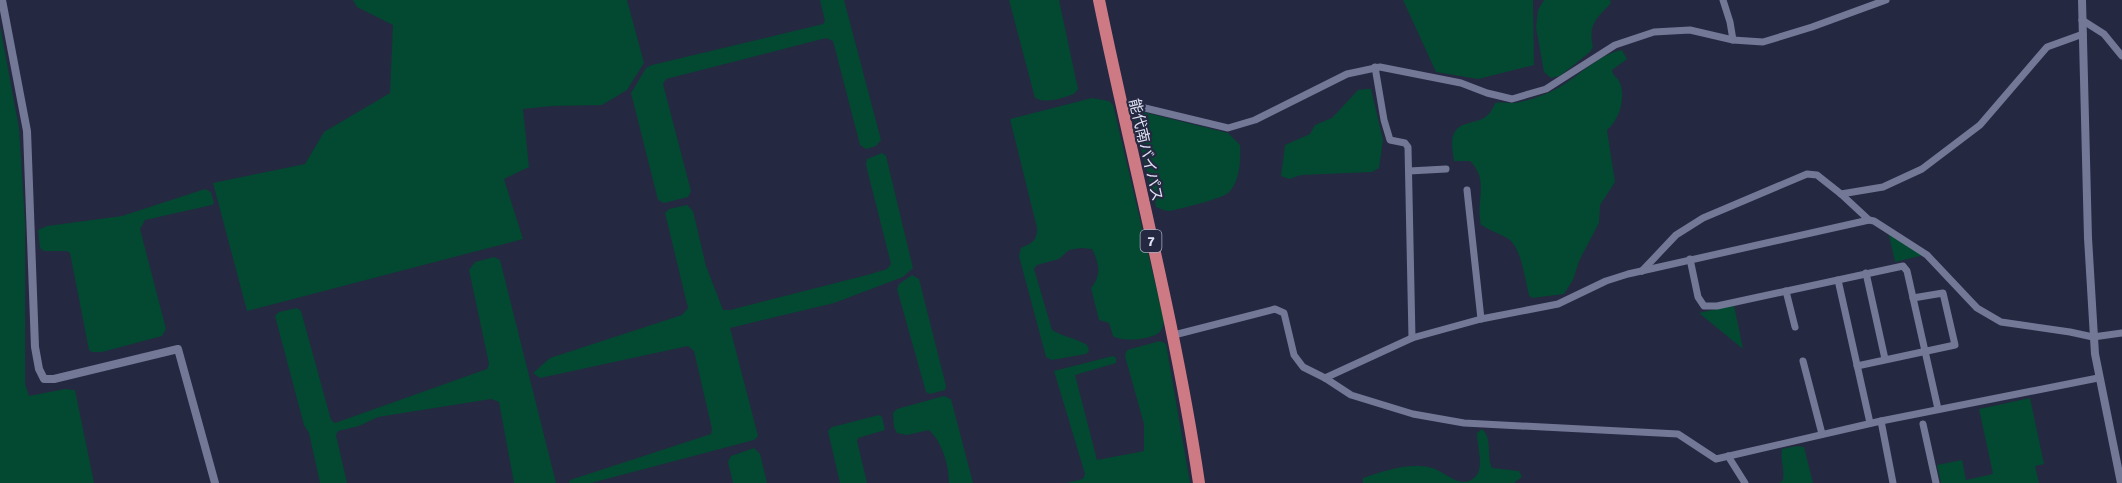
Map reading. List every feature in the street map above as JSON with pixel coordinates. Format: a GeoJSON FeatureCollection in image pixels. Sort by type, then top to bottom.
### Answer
{"type":"FeatureCollection","features":[{"type":"Feature","properties":{"kind":"highway","name":"能代南バイパス"},"geometry":{"type":"LineString","coordinates":[[1099,0],[1174,335],[1199,483]]}},
{"type":"Feature","properties":{"kind":"street"},"geometry":{"type":"LineString","coordinates":[[2,0],[27,131],[35,347],[39,369],[44,379],[54,380],[178,349],[215,483]]}},
{"type":"Feature","properties":{"kind":"street"},"geometry":{"type":"LineString","coordinates":[[1723,0],[1733,40]]}},
{"type":"Feature","properties":{"kind":"street"},"geometry":{"type":"LineString","coordinates":[[1120,102],[1228,128],[1255,120],[1347,74],[1375,67],[1461,82],[1486,93],[1512,99],[1546,89],[1615,45],[1654,32],[1690,30],[1733,40],[1763,42],[1886,0]]}},
{"type":"Feature","properties":{"kind":"street"},"geometry":{"type":"LineString","coordinates":[[2082,0],[2093,338],[2098,378],[2121,483]]}},
{"type":"Feature","properties":{"kind":"street"},"geometry":{"type":"LineString","coordinates":[[2082,20],[2104,34],[2122,56]]}},
{"type":"Feature","properties":{"kind":"street"},"geometry":{"type":"LineString","coordinates":[[1841,194],[1883,187],[1927,166],[1980,125],[2047,46],[2083,34]]}},
{"type":"Feature","properties":{"kind":"street"},"geometry":{"type":"LineString","coordinates":[[1375,67],[1384,120],[1390,140],[1405,143],[1408,147],[1412,338]]}},
{"type":"Feature","properties":{"kind":"street"},"geometry":{"type":"LineString","coordinates":[[1409,171],[1446,169]]}},
{"type":"Feature","properties":{"kind":"street"},"geometry":{"type":"LineString","coordinates":[[1642,271],[1676,235],[1703,218],[1807,174],[1817,175],[1869,220]]}},
{"type":"Feature","properties":{"kind":"street"},"geometry":{"type":"LineString","coordinates":[[1467,190],[1481,319]]}},
{"type":"Feature","properties":{"kind":"street"},"geometry":{"type":"LineString","coordinates":[[1325,378],[1412,338],[1481,319],[1558,303],[1606,281],[1690,259],[1869,220],[1927,255],[1977,308],[2001,322],[2070,332],[2093,338],[2122,333]]}},
{"type":"Feature","properties":{"kind":"street"},"geometry":{"type":"LineString","coordinates":[[1690,259],[1698,297],[1704,306],[1717,306],[1903,266],[1907,271],[1938,409]]}},
{"type":"Feature","properties":{"kind":"street"},"geometry":{"type":"LineString","coordinates":[[1866,273],[1885,359]]}},
{"type":"Feature","properties":{"kind":"street"},"geometry":{"type":"LineString","coordinates":[[1838,280],[1870,423]]}},
{"type":"Feature","properties":{"kind":"street"},"geometry":{"type":"LineString","coordinates":[[1786,291],[1795,327]]}},
{"type":"Feature","properties":{"kind":"street"},"geometry":{"type":"LineString","coordinates":[[1857,366],[1955,345],[1943,293],[1913,298]]}},
{"type":"Feature","properties":{"kind":"street"},"geometry":{"type":"LineString","coordinates":[[1174,335],[1275,309],[1284,313],[1294,355],[1303,367],[1351,395],[1413,414],[1464,423],[1678,434],[1716,459],[1870,423],[2098,378]]}},
{"type":"Feature","properties":{"kind":"street"},"geometry":{"type":"LineString","coordinates":[[1803,361],[1822,434]]}},
{"type":"Feature","properties":{"kind":"street"},"geometry":{"type":"LineString","coordinates":[[1881,421],[1893,483]]}},
{"type":"Feature","properties":{"kind":"street"},"geometry":{"type":"LineString","coordinates":[[1923,424],[1936,483]]}},
{"type":"Feature","properties":{"kind":"street"},"geometry":{"type":"LineString","coordinates":[[1728,456],[1745,483]]}},
{"type":"Feature","properties":{"kind":"green space"},"geometry":{"type":"Polygon","coordinates":[[[353,0],[627,0],[644,63],[627,90],[602,105],[523,109],[529,167],[504,179],[523,239],[247,311],[213,183],[305,164],[324,132],[390,93],[393,25],[357,7],[353,0]]]}},
{"type":"Feature","properties":{"kind":"green space"},"geometry":{"type":"Polygon","coordinates":[[[820,0],[844,0],[881,140],[876,146],[866,149],[860,145],[833,41],[826,38],[666,79],[663,84],[691,191],[688,197],[664,203],[658,200],[631,93],[646,68],[823,24],[825,21],[820,0]]]}},
{"type":"Feature","properties":{"kind":"green space"},"geometry":{"type":"Polygon","coordinates":[[[1009,0],[1059,0],[1078,89],[1074,94],[1060,99],[1035,98],[1009,0]]]}},
{"type":"Feature","properties":{"kind":"green space"},"geometry":{"type":"Polygon","coordinates":[[[1403,0],[1533,0],[1534,65],[1478,79],[1436,72],[1403,0]]]}},
{"type":"Feature","properties":{"kind":"green space"},"geometry":{"type":"Polygon","coordinates":[[[1544,0],[1610,0],[1611,3],[1594,22],[1593,47],[1590,52],[1560,76],[1551,78],[1544,72],[1536,27],[1538,10],[1544,0]]]}},
{"type":"Feature","properties":{"kind":"green space"},"geometry":{"type":"Polygon","coordinates":[[[0,26],[19,128],[25,222],[25,384],[29,396],[65,389],[75,390],[94,483],[0,483],[0,26]]]}},
{"type":"Feature","properties":{"kind":"green space"},"geometry":{"type":"Polygon","coordinates":[[[1622,50],[1627,59],[1612,70],[1621,87],[1622,101],[1615,121],[1607,130],[1615,182],[1600,205],[1599,223],[1579,261],[1573,280],[1564,294],[1532,298],[1529,295],[1519,255],[1512,242],[1481,225],[1479,176],[1470,161],[1454,161],[1453,135],[1459,127],[1486,117],[1495,103],[1514,103],[1548,93],[1605,56],[1622,50]]]}},
{"type":"Feature","properties":{"kind":"green space"},"geometry":{"type":"Polygon","coordinates":[[[1371,89],[1383,140],[1379,168],[1372,172],[1301,175],[1289,179],[1281,176],[1285,145],[1310,134],[1315,125],[1332,118],[1358,90],[1371,89]]]}},
{"type":"Feature","properties":{"kind":"green space"},"geometry":{"type":"Polygon","coordinates":[[[1092,98],[1109,101],[1113,105],[1164,321],[1160,332],[1147,338],[1129,340],[1113,336],[1109,323],[1099,320],[1091,288],[1098,274],[1092,249],[1069,250],[1059,259],[1037,265],[1034,269],[1052,330],[1087,345],[1089,351],[1086,354],[1052,360],[1046,357],[1019,256],[1021,248],[1035,239],[1037,228],[1010,119],[1092,98]]]}},
{"type":"Feature","properties":{"kind":"green space"},"geometry":{"type":"Polygon","coordinates":[[[1135,110],[1228,133],[1240,145],[1239,170],[1232,189],[1217,198],[1170,211],[1156,207],[1132,112],[1135,110]]]}},
{"type":"Feature","properties":{"kind":"green space"},"geometry":{"type":"Polygon","coordinates":[[[882,153],[886,156],[913,268],[903,277],[834,303],[730,328],[758,436],[754,440],[591,483],[569,483],[570,480],[711,434],[712,429],[694,351],[688,346],[540,378],[533,373],[550,358],[682,315],[688,308],[665,213],[669,209],[687,205],[693,211],[706,266],[723,310],[867,275],[887,269],[891,264],[866,165],[867,159],[882,153]]]}},
{"type":"Feature","properties":{"kind":"green space"},"geometry":{"type":"Polygon","coordinates":[[[205,189],[211,192],[214,203],[212,205],[145,220],[140,229],[166,329],[162,336],[102,352],[89,350],[70,253],[44,251],[40,248],[38,230],[47,226],[122,216],[205,189]]]}},
{"type":"Feature","properties":{"kind":"green space"},"geometry":{"type":"Polygon","coordinates":[[[1888,231],[1924,255],[1895,262],[1888,231]]]}},
{"type":"Feature","properties":{"kind":"green space"},"geometry":{"type":"Polygon","coordinates":[[[494,257],[500,260],[556,483],[514,483],[499,402],[491,399],[378,417],[359,426],[338,431],[336,435],[347,483],[320,483],[309,433],[304,425],[275,316],[279,312],[297,308],[301,311],[331,420],[335,423],[487,369],[489,364],[469,270],[475,262],[494,257]]]}},
{"type":"Feature","properties":{"kind":"green space"},"geometry":{"type":"Polygon","coordinates":[[[912,275],[919,279],[946,386],[945,390],[930,394],[926,392],[897,289],[899,284],[912,275]]]}},
{"type":"Feature","properties":{"kind":"green space"},"geometry":{"type":"Polygon","coordinates":[[[1734,305],[1743,349],[1699,313],[1734,305]]]}},
{"type":"Feature","properties":{"kind":"green space"},"geometry":{"type":"Polygon","coordinates":[[[1160,341],[1166,344],[1190,483],[1066,483],[1083,479],[1085,474],[1054,371],[1113,356],[1116,358],[1116,363],[1075,375],[1097,460],[1144,451],[1144,424],[1125,356],[1127,350],[1160,341]]]}},
{"type":"Feature","properties":{"kind":"green space"},"geometry":{"type":"Polygon","coordinates":[[[944,396],[951,399],[973,483],[949,483],[944,454],[938,441],[929,430],[907,435],[897,433],[894,427],[893,413],[897,409],[944,396]]]}},
{"type":"Feature","properties":{"kind":"green space"},"geometry":{"type":"Polygon","coordinates":[[[2030,398],[2044,464],[2035,466],[2039,483],[1941,483],[1937,465],[1962,460],[1966,480],[1993,474],[1979,409],[2030,398]]]}},
{"type":"Feature","properties":{"kind":"green space"},"geometry":{"type":"Polygon","coordinates":[[[879,415],[882,417],[885,430],[858,438],[857,441],[867,483],[840,483],[828,431],[832,427],[879,415]]]}},
{"type":"Feature","properties":{"kind":"green space"},"geometry":{"type":"Polygon","coordinates":[[[1482,429],[1487,437],[1492,468],[1519,471],[1522,477],[1514,483],[1363,483],[1363,478],[1371,475],[1415,466],[1432,468],[1457,481],[1470,481],[1479,470],[1477,433],[1482,429]]]}},
{"type":"Feature","properties":{"kind":"green space"},"geometry":{"type":"Polygon","coordinates":[[[1804,447],[1813,483],[1779,483],[1783,480],[1782,449],[1804,447]]]}},
{"type":"Feature","properties":{"kind":"green space"},"geometry":{"type":"Polygon","coordinates":[[[754,448],[760,454],[767,483],[733,483],[728,462],[731,456],[754,448]]]}}]}
